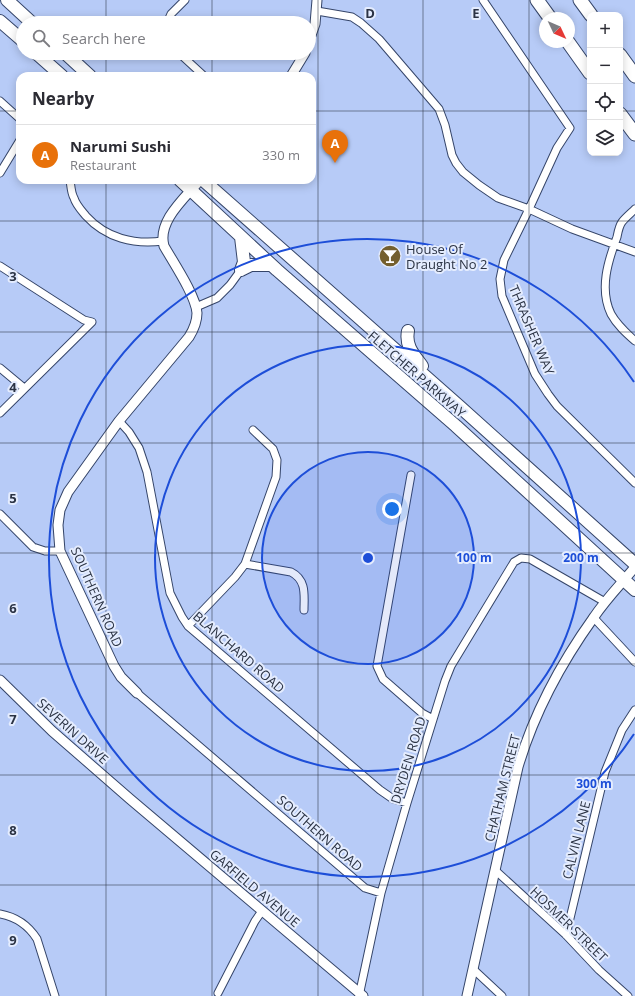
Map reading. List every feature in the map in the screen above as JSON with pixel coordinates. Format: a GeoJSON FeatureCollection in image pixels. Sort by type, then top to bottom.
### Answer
{"type":"FeatureCollection","features":[{"type":"Feature","properties":{"kind":"highway"},"geometry":{"type":"LineString","coordinates":[[537,0],[546,12]]}},
{"type":"Feature","properties":{"kind":"highway"},"geometry":{"type":"LineString","coordinates":[[580,0],[589,12]]}},
{"type":"Feature","properties":{"kind":"highway"},"geometry":{"type":"LineString","coordinates":[[572,48],[587,69]]}},
{"type":"Feature","properties":{"kind":"highway"},"geometry":{"type":"LineString","coordinates":[[623,59],[635,76]]}},
{"type":"Feature","properties":{"kind":"highway"},"geometry":{"type":"LineString","coordinates":[[623,118],[635,134]]}},
{"type":"Feature","properties":{"kind":"main road"},"geometry":{"type":"LineString","coordinates":[[7,0],[24,16]]}},
{"type":"Feature","properties":{"kind":"main road"},"geometry":{"type":"LineString","coordinates":[[0,21],[16,35]]}},
{"type":"Feature","properties":{"kind":"main road"},"geometry":{"type":"LineString","coordinates":[[44,60],[57,72]]}},
{"type":"Feature","properties":{"kind":"main road"},"geometry":{"type":"LineString","coordinates":[[73,60],[86,72]]}},
{"type":"Feature","properties":{"kind":"main road","name":"FLETCHER PARKWAY"},"geometry":{"type":"LineString","coordinates":[[184,184],[271,265],[456,426],[635,590]]}},
{"type":"Feature","properties":{"kind":"main road","name":"FLETCHER PARKWAY"},"geometry":{"type":"LineString","coordinates":[[207,184],[434,384],[635,564]]}},
{"type":"Feature","properties":{"kind":"main road"},"geometry":{"type":"LineString","coordinates":[[241,237],[244,262],[241,270]]}},
{"type":"Feature","properties":{"kind":"main road"},"geometry":{"type":"LineString","coordinates":[[241,270],[251,265],[271,265]]}},
{"type":"Feature","properties":{"kind":"main road"},"geometry":{"type":"LineString","coordinates":[[408,331],[407,338],[410,351],[434,384]]}},
{"type":"Feature","properties":{"kind":"street"},"geometry":{"type":"LineString","coordinates":[[170,16],[184,0]]}},
{"type":"Feature","properties":{"kind":"street"},"geometry":{"type":"LineString","coordinates":[[316,17],[317,0]]}},
{"type":"Feature","properties":{"kind":"street","name":"THRASHER WAY"},"geometry":{"type":"LineString","coordinates":[[483,0],[570,128],[557,148],[504,260],[500,285],[502,296],[535,374],[548,394],[557,406],[635,483]]}},
{"type":"Feature","properties":{"kind":"street"},"geometry":{"type":"LineString","coordinates":[[317,10],[352,17],[367,27],[396,58],[439,109],[446,125],[452,155],[459,168],[479,185],[498,198],[529,209],[572,229],[635,252]]}},
{"type":"Feature","properties":{"kind":"street"},"geometry":{"type":"LineString","coordinates":[[187,60],[200,72]]}},
{"type":"Feature","properties":{"kind":"street"},"geometry":{"type":"LineString","coordinates":[[293,72],[300,60]]}},
{"type":"Feature","properties":{"kind":"street"},"geometry":{"type":"LineString","coordinates":[[0,101],[16,115]]}},
{"type":"Feature","properties":{"kind":"street"},"geometry":{"type":"LineString","coordinates":[[0,173],[16,147]]}},
{"type":"Feature","properties":{"kind":"street"},"geometry":{"type":"LineString","coordinates":[[71,184],[73,198],[78,206],[89,219],[102,230],[117,237],[134,242],[152,243],[163,242],[163,232],[166,222],[198,184]]}},
{"type":"Feature","properties":{"kind":"street"},"geometry":{"type":"LineString","coordinates":[[635,210],[622,222],[614,244],[605,278],[607,302],[611,314],[618,326],[635,341]]}},
{"type":"Feature","properties":{"kind":"street","name":"SOUTHERN ROAD"},"geometry":{"type":"LineString","coordinates":[[163,242],[193,298],[197,314],[195,326],[189,336],[119,421],[68,492],[62,504],[58,525],[60,551],[114,666],[121,677],[137,693],[365,888],[381,893]]}},
{"type":"Feature","properties":{"kind":"street"},"geometry":{"type":"LineString","coordinates":[[0,266],[84,320],[92,322],[0,412]]}},
{"type":"Feature","properties":{"kind":"street"},"geometry":{"type":"LineString","coordinates":[[196,307],[218,298],[241,270]]}},
{"type":"Feature","properties":{"kind":"street"},"geometry":{"type":"LineString","coordinates":[[0,368],[24,388]]}},
{"type":"Feature","properties":{"kind":"street","name":"BLANCHARD ROAD"},"geometry":{"type":"LineString","coordinates":[[119,421],[129,432],[139,448],[146,472],[170,593],[188,626],[380,790],[393,799],[407,803]]}},
{"type":"Feature","properties":{"kind":"street"},"geometry":{"type":"LineString","coordinates":[[188,626],[235,577],[245,564],[277,472],[277,460],[273,449],[254,430]]}},
{"type":"Feature","properties":{"kind":"street"},"geometry":{"type":"LineString","coordinates":[[411,475],[377,666],[383,679],[422,713],[433,719]]}},
{"type":"Feature","properties":{"kind":"street"},"geometry":{"type":"LineString","coordinates":[[0,514],[33,547],[45,551],[60,551]]}},
{"type":"Feature","properties":{"kind":"street","name":"DRYDEN ROAD"},"geometry":{"type":"LineString","coordinates":[[360,995],[381,893],[407,803],[451,666],[514,562],[521,558],[530,559],[605,602]]}},
{"type":"Feature","properties":{"kind":"street"},"geometry":{"type":"LineString","coordinates":[[245,564],[291,572],[297,576],[302,581],[304,588],[304,610]]}},
{"type":"Feature","properties":{"kind":"street","name":"CHATHAM STREET"},"geometry":{"type":"LineString","coordinates":[[467,996],[518,767],[528,736],[549,690],[593,617],[635,567]]}},
{"type":"Feature","properties":{"kind":"street"},"geometry":{"type":"LineString","coordinates":[[593,617],[635,662]]}},
{"type":"Feature","properties":{"kind":"street","name":"SEVERIN DRIVE"},"geometry":{"type":"LineString","coordinates":[[0,680],[52,731],[130,799]]}},
{"type":"Feature","properties":{"kind":"street","name":"CALVIN LANE"},"geometry":{"type":"LineString","coordinates":[[566,935],[605,772],[622,730],[635,710]]}},
{"type":"Feature","properties":{"kind":"street","name":"GARFIELD AVENUE"},"geometry":{"type":"LineString","coordinates":[[130,799],[360,995]]}},
{"type":"Feature","properties":{"kind":"street","name":"HOSMER STREET"},"geometry":{"type":"LineString","coordinates":[[495,870],[566,935],[599,970],[628,996]]}},
{"type":"Feature","properties":{"kind":"street"},"geometry":{"type":"LineString","coordinates":[[218,994],[255,921],[262,911]]}},
{"type":"Feature","properties":{"kind":"street"},"geometry":{"type":"LineString","coordinates":[[0,914],[20,921],[38,939],[55,996]]}},
{"type":"Feature","properties":{"kind":"street"},"geometry":{"type":"LineString","coordinates":[[473,969],[502,996]]}},
{"type":"Feature","properties":{"kind":"place","name":"Narumi Sushi"},"geometry":{"type":"Point","coordinates":[335,163]}},
{"type":"Feature","properties":{"kind":"place","name":"House Of Draught No 2"},"geometry":{"type":"Point","coordinates":[390,256]}}]}
